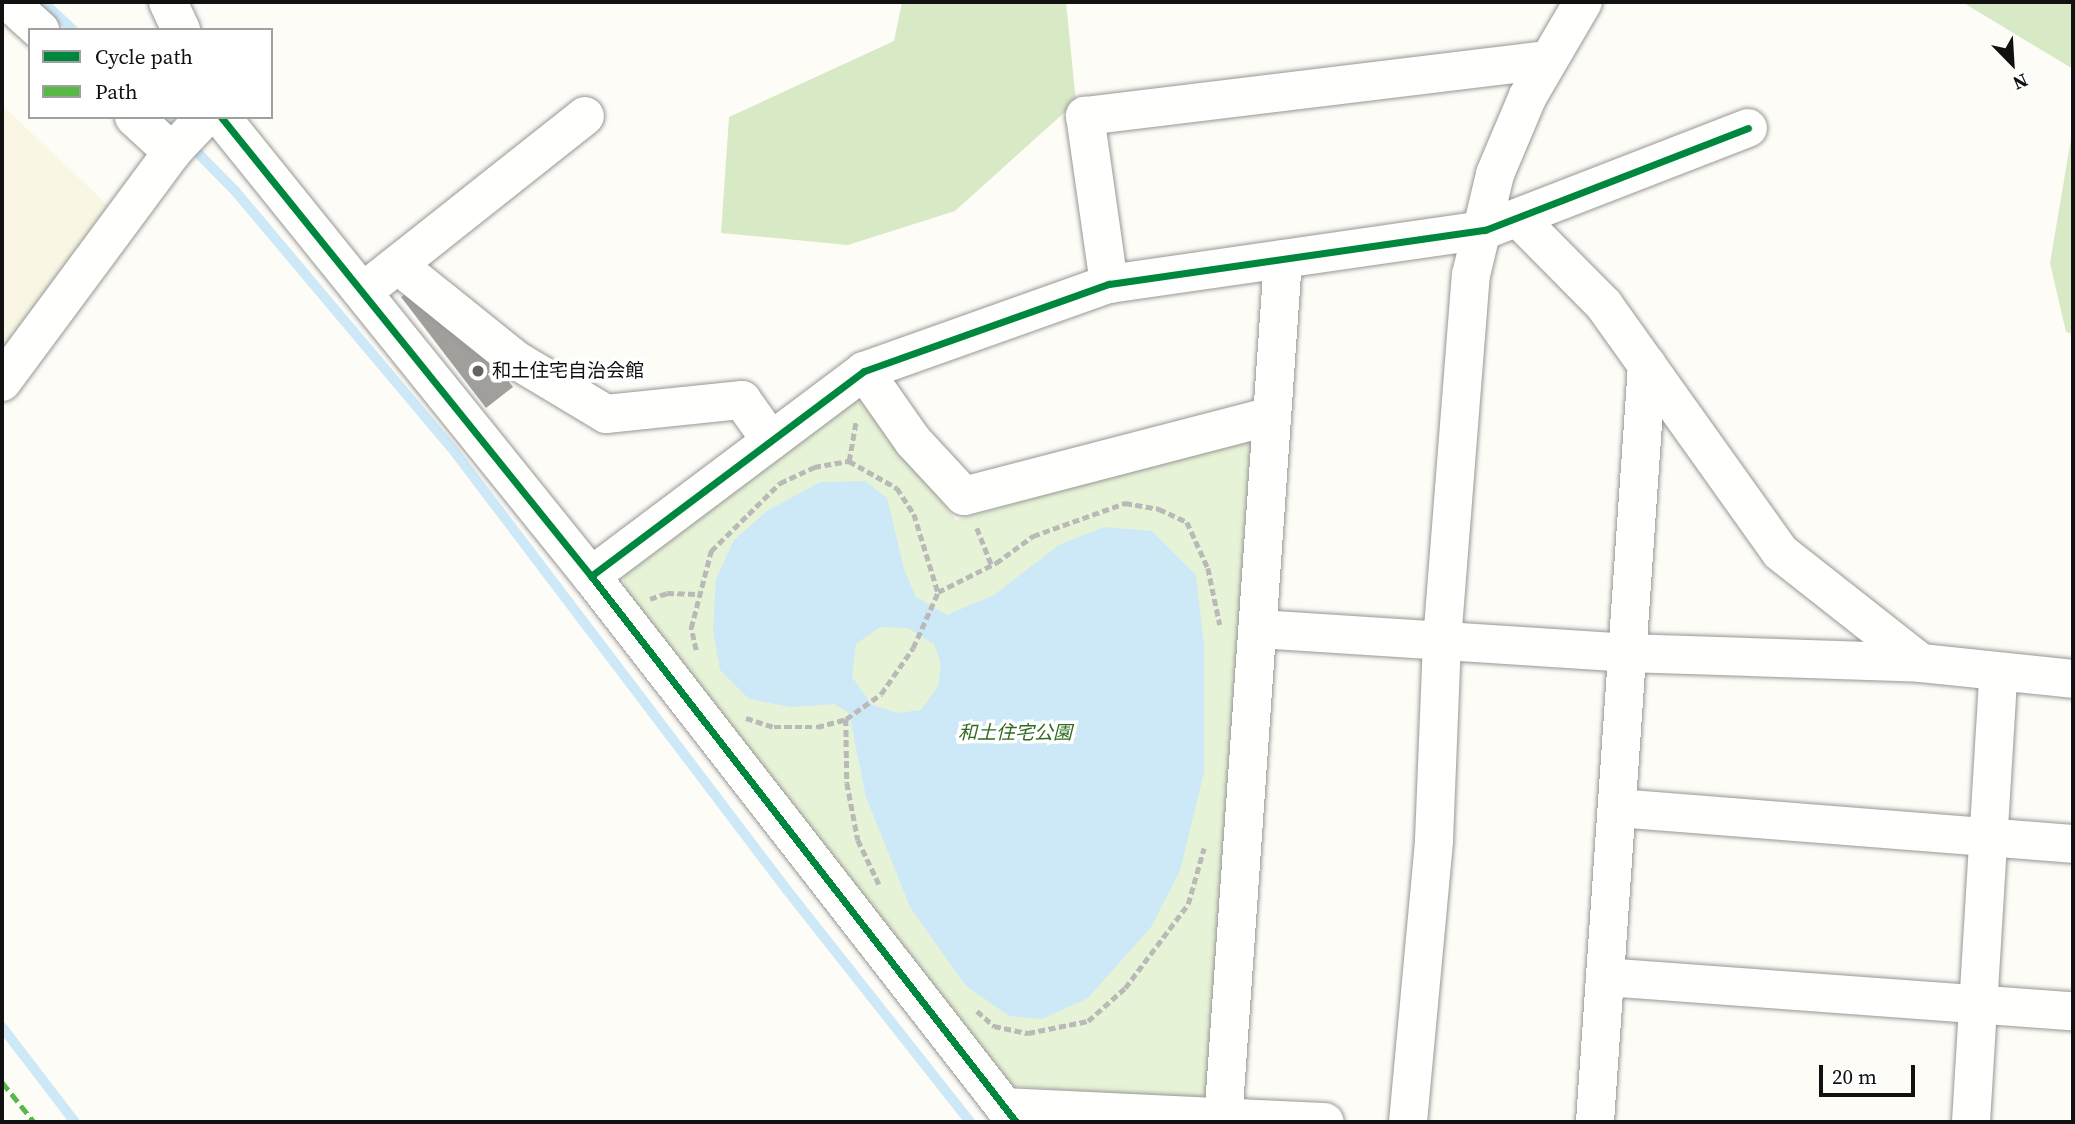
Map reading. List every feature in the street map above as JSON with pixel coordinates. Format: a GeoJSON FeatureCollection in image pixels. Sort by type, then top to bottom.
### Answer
{"type":"FeatureCollection","features":[{"type":"Feature","properties":{"kind":"street"},"geometry":{"type":"LineString","coordinates":[[9,2],[38,28]]}},
{"type":"Feature","properties":{"kind":"street"},"geometry":{"type":"LineString","coordinates":[[168,2],[180,28]]}},
{"type":"Feature","properties":{"kind":"street"},"geometry":{"type":"LineString","coordinates":[[1408,1122],[1434,840],[1442,640],[1471,275],[1502,224],[1495,174],[1548,60],[1583,2]]}},
{"type":"Feature","properties":{"kind":"street"},"geometry":{"type":"LineString","coordinates":[[1109,284],[1085,116],[1548,60]]}},
{"type":"Feature","properties":{"kind":"street"},"geometry":{"type":"LineString","coordinates":[[362,292],[399,266],[585,116]]}},
{"type":"Feature","properties":{"kind":"street"},"geometry":{"type":"LineString","coordinates":[[136,119],[172,152]]}},
{"type":"Feature","properties":{"kind":"street"},"geometry":{"type":"LineString","coordinates":[[2,382],[172,152],[203,119]]}},
{"type":"Feature","properties":{"kind":"street"},"geometry":{"type":"LineString","coordinates":[[223,119],[591,576],[1011,1114],[1325,1122]]}},
{"type":"Feature","properties":{"kind":"street"},"geometry":{"type":"LineString","coordinates":[[591,576],[864,371],[1109,284],[1502,224],[1748,128]]}},
{"type":"Feature","properties":{"kind":"street"},"geometry":{"type":"LineString","coordinates":[[1502,224],[1604,305],[1780,552],[1921,663]]}},
{"type":"Feature","properties":{"kind":"street"},"geometry":{"type":"LineString","coordinates":[[1222,1118],[1259,629],[1283,259]]}},
{"type":"Feature","properties":{"kind":"street"},"geometry":{"type":"LineString","coordinates":[[399,266],[516,360],[606,414],[742,400],[771,441]]}},
{"type":"Feature","properties":{"kind":"street"},"geometry":{"type":"LineString","coordinates":[[1595,1122],[1647,365]]}},
{"type":"Feature","properties":{"kind":"street"},"geometry":{"type":"LineString","coordinates":[[864,371],[913,440],[964,496],[1272,416]]}},
{"type":"Feature","properties":{"kind":"street"},"geometry":{"type":"LineString","coordinates":[[1259,629],[1626,653],[1921,663],[1997,675],[2073,679]]}},
{"type":"Feature","properties":{"kind":"street"},"geometry":{"type":"LineString","coordinates":[[1971,1122],[1997,675]]}},
{"type":"Feature","properties":{"kind":"street"},"geometry":{"type":"LineString","coordinates":[[1617,808],[2073,844]]}},
{"type":"Feature","properties":{"kind":"street"},"geometry":{"type":"LineString","coordinates":[[1605,977],[2073,1011]]}},
{"type":"Feature","properties":{"kind":"path"},"geometry":{"type":"LineString","coordinates":[[698,661],[691,628],[711,551],[743,515],[780,483],[814,467],[849,461],[897,488],[914,514],[938,592],[914,648],[880,694],[846,719],[817,727],[774,727],[736,715]]}},
{"type":"Feature","properties":{"kind":"path"},"geometry":{"type":"LineString","coordinates":[[938,592],[996,564],[1033,536],[1088,513],[1125,503],[1187,522],[1208,568],[1221,638]]}},
{"type":"Feature","properties":{"kind":"path"},"geometry":{"type":"LineString","coordinates":[[623,617],[648,600],[667,593],[698,594]]}},
{"type":"Feature","properties":{"kind":"path"},"geometry":{"type":"LineString","coordinates":[[846,719],[847,783],[858,840],[881,890]]}},
{"type":"Feature","properties":{"kind":"path"},"geometry":{"type":"LineString","coordinates":[[967,1003],[994,1026],[1028,1033],[1088,1021],[1125,988],[1188,904],[1206,837]]}},
{"type":"Feature","properties":{"kind":"shaded area"},"geometry":{"type":"Polygon","coordinates":[[[2,105],[110,207],[2,352],[2,105]]]}},
{"type":"Feature","properties":{"kind":"green space"},"geometry":{"type":"Polygon","coordinates":[[[902,2],[1066,2],[1076,102],[955,211],[848,245],[721,233],[729,117],[894,41],[902,2]]]}},
{"type":"Feature","properties":{"kind":"green space"},"geometry":{"type":"Polygon","coordinates":[[[1962,2],[2073,2],[2073,69],[1962,2]]]}},
{"type":"Feature","properties":{"kind":"green space"},"geometry":{"type":"Polygon","coordinates":[[[2073,127],[2073,334],[2066,332],[2050,263],[2073,127]]]}},
{"type":"Feature","properties":{"kind":"green space","name":"和土住宅公園"},"geometry":{"type":"Polygon","coordinates":[[[852,398],[866,403],[956,520],[1245,438],[1257,451],[1209,1091],[1199,1099],[1009,1086],[626,593],[623,574],[852,398]]]}},
{"type":"Feature","properties":{"kind":"water"},"geometry":{"type":"Polygon","coordinates":[[[865,481],[887,498],[904,569],[916,597],[947,615],[994,595],[1059,545],[1104,527],[1152,531],[1196,575],[1204,645],[1204,772],[1180,871],[1151,927],[1088,998],[1042,1019],[1009,1016],[965,985],[910,907],[866,797],[849,713],[834,704],[791,707],[749,699],[720,670],[713,630],[716,579],[734,540],[767,511],[820,482],[865,481]],[[880,627],[856,644],[852,677],[872,705],[898,713],[921,710],[938,686],[941,664],[934,644],[908,628],[880,627]]]}},
{"type":"Feature","properties":{"kind":"building"},"geometry":{"type":"Polygon","coordinates":[[[413,289],[485,351],[513,387],[486,408],[401,297],[413,289]]]}},
{"type":"Feature","properties":{"kind":"waterway"},"geometry":{"type":"LineString","coordinates":[[43,2],[71,28]]}},
{"type":"Feature","properties":{"kind":"waterway"},"geometry":{"type":"LineString","coordinates":[[166,119],[179,133]]}},
{"type":"Feature","properties":{"kind":"waterway"},"geometry":{"type":"LineString","coordinates":[[189,144],[236,192],[451,447],[787,890],[970,1122]]}},
{"type":"Feature","properties":{"kind":"waterway"},"geometry":{"type":"LineString","coordinates":[[2,1027],[75,1122]]}},
{"type":"Feature","properties":{"kind":"marked path"},"geometry":{"type":"LineString","coordinates":[[2,1082],[34,1122]]}},
{"type":"Feature","properties":{"kind":"cycle path"},"geometry":{"type":"LineString","coordinates":[[223,119],[591,576],[1016,1122]]}},
{"type":"Feature","properties":{"kind":"cycle path"},"geometry":{"type":"LineString","coordinates":[[591,576],[864,371],[1109,284],[1485,230],[1748,128]]}},
{"type":"Feature","properties":{"kind":"place","name":"和土住宅自治会館"},"geometry":{"type":"Point","coordinates":[478,371]}}]}
